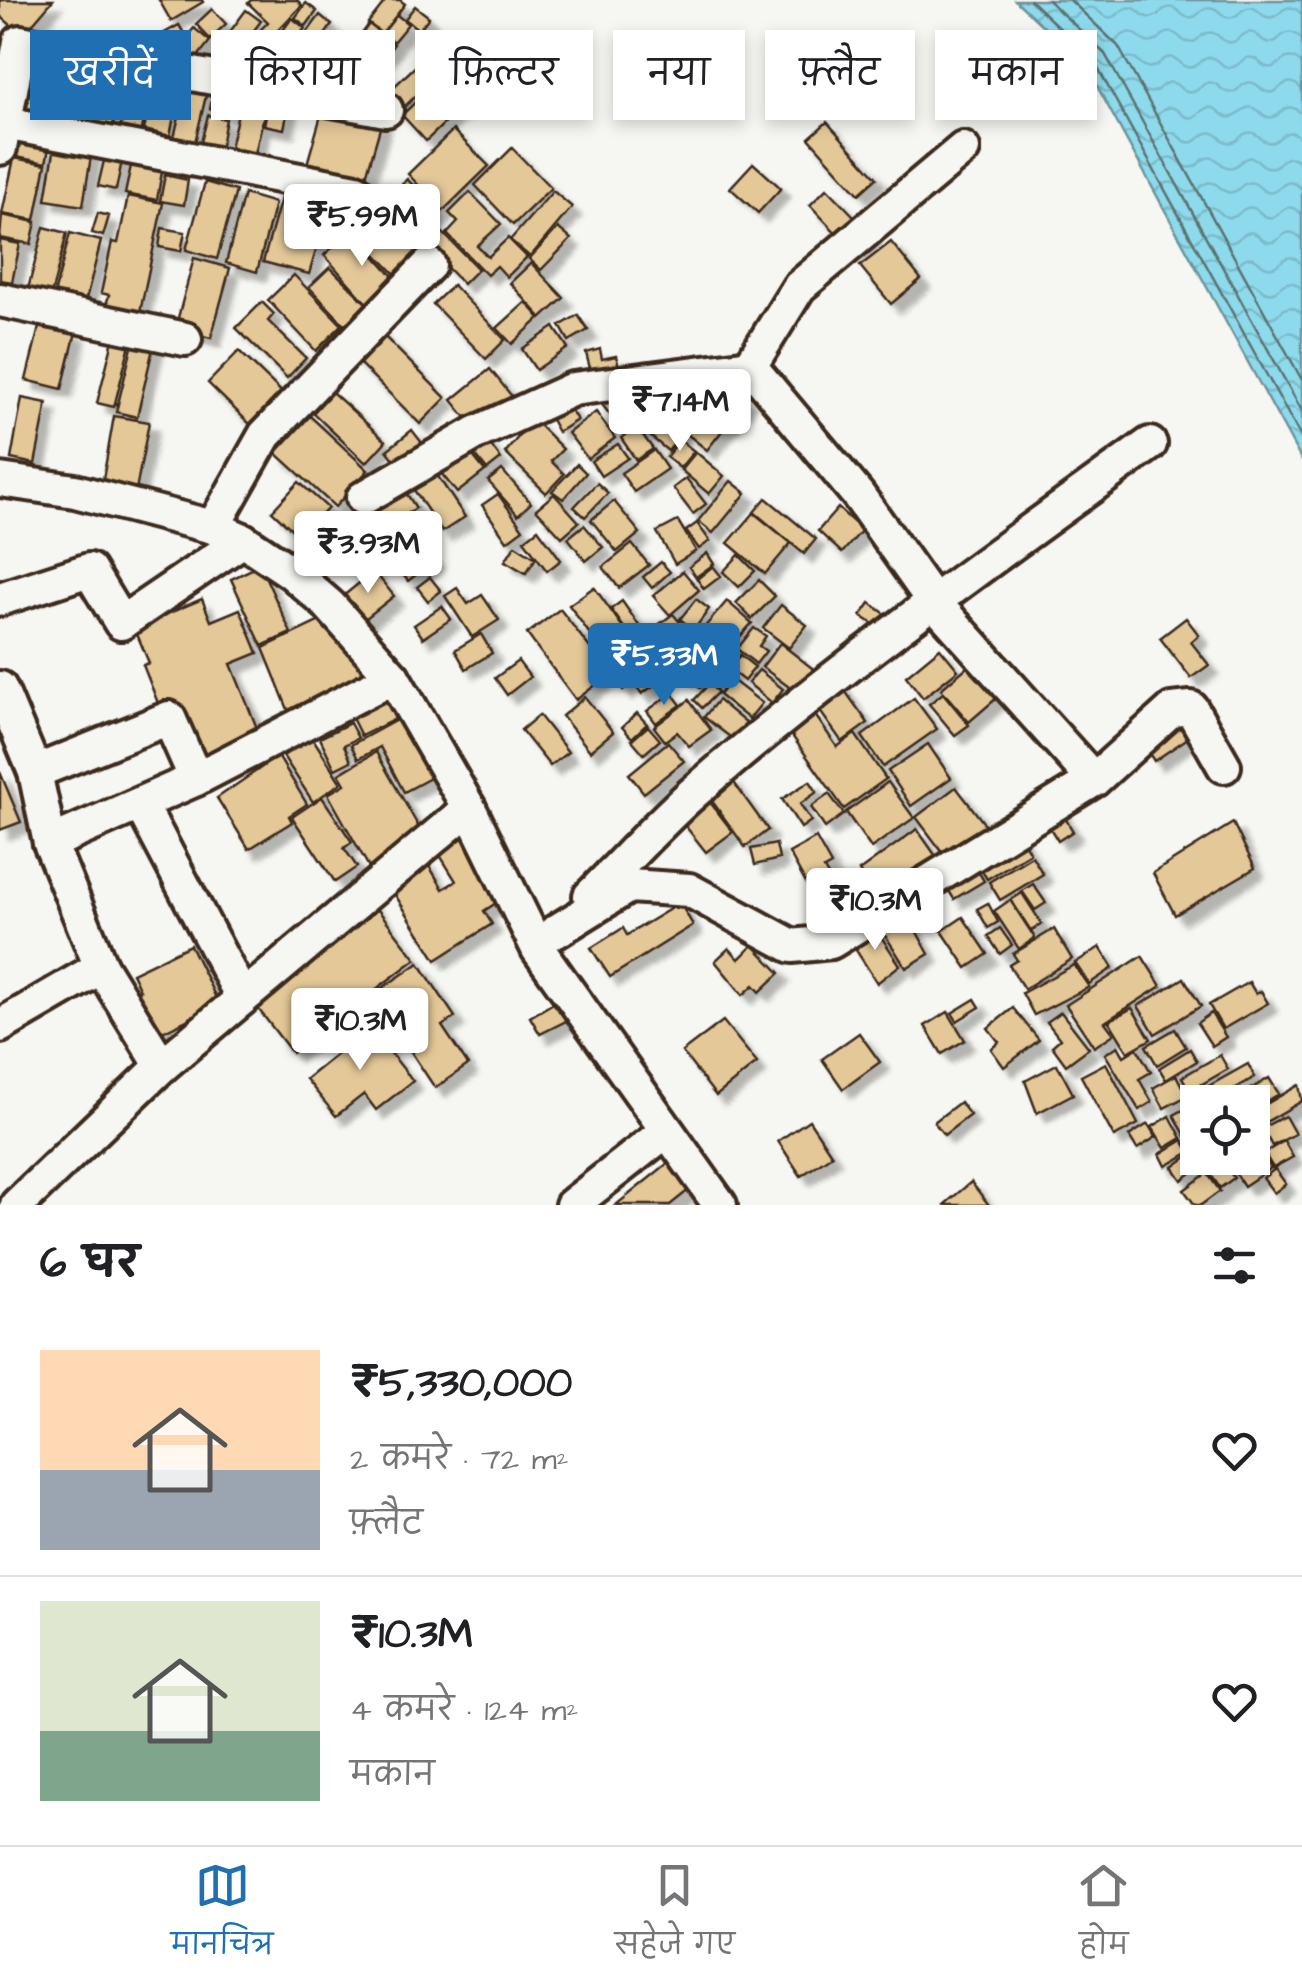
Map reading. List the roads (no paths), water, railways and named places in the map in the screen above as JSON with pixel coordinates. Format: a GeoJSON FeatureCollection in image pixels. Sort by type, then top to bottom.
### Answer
{"type":"FeatureCollection","features":[{"type":"Feature","properties":{"kind":"street"},"geometry":{"type":"LineString","coordinates":[[211,77],[20,42],[2,131],[356,191]]}},
{"type":"Feature","properties":{"kind":"street"},"geometry":{"type":"LineString","coordinates":[[750,366],[798,287],[964,149]]}},
{"type":"Feature","properties":{"kind":"street"},"geometry":{"type":"LineString","coordinates":[[213,527],[266,435],[430,265]]}},
{"type":"Feature","properties":{"kind":"street"},"geometry":{"type":"LineString","coordinates":[[0,300],[185,339]]}},
{"type":"Feature","properties":{"kind":"street"},"geometry":{"type":"LineString","coordinates":[[363,498],[476,434],[574,389],[750,366]]}},
{"type":"Feature","properties":{"kind":"street"},"geometry":{"type":"LineString","coordinates":[[750,366],[858,495],[933,601],[1094,780]]}},
{"type":"Feature","properties":{"kind":"street"},"geometry":{"type":"LineString","coordinates":[[546,941],[690,796],[933,601],[1150,444]]}},
{"type":"Feature","properties":{"kind":"street"},"geometry":{"type":"LineString","coordinates":[[0,480],[75,491],[213,527],[243,540],[291,572],[329,605],[393,677],[546,941],[665,1132],[720,1205]]}},
{"type":"Feature","properties":{"kind":"street"},"geometry":{"type":"LineString","coordinates":[[0,600],[89,570],[122,623],[243,540]]}},
{"type":"Feature","properties":{"kind":"street"},"geometry":{"type":"LineString","coordinates":[[50,843],[196,779],[393,677]]}},
{"type":"Feature","properties":{"kind":"street"},"geometry":{"type":"LineString","coordinates":[[0,688],[35,772],[50,843],[101,967],[162,1066]]}},
{"type":"Feature","properties":{"kind":"street"},"geometry":{"type":"LineString","coordinates":[[546,941],[629,886],[689,890],[792,946],[831,942],[1094,780],[1172,710],[1191,708],[1224,766]]}},
{"type":"Feature","properties":{"kind":"street"},"geometry":{"type":"LineString","coordinates":[[35,772],[169,718],[196,779]]}},
{"type":"Feature","properties":{"kind":"street"},"geometry":{"type":"LineString","coordinates":[[141,805],[242,997]]}},
{"type":"Feature","properties":{"kind":"street"},"geometry":{"type":"LineString","coordinates":[[17,1205],[162,1066],[469,808]]}},
{"type":"Feature","properties":{"kind":"street"},"geometry":{"type":"LineString","coordinates":[[0,1026],[101,967]]}},
{"type":"Feature","properties":{"kind":"street"},"geometry":{"type":"LineString","coordinates":[[572,1205],[665,1132]]}},
{"type":"Feature","properties":{"kind":"water"},"geometry":{"type":"Polygon","coordinates":[[[1015,0],[1302,0],[1302,461],[1097,86],[1097,30],[1047,30],[1015,0]]]}}]}
